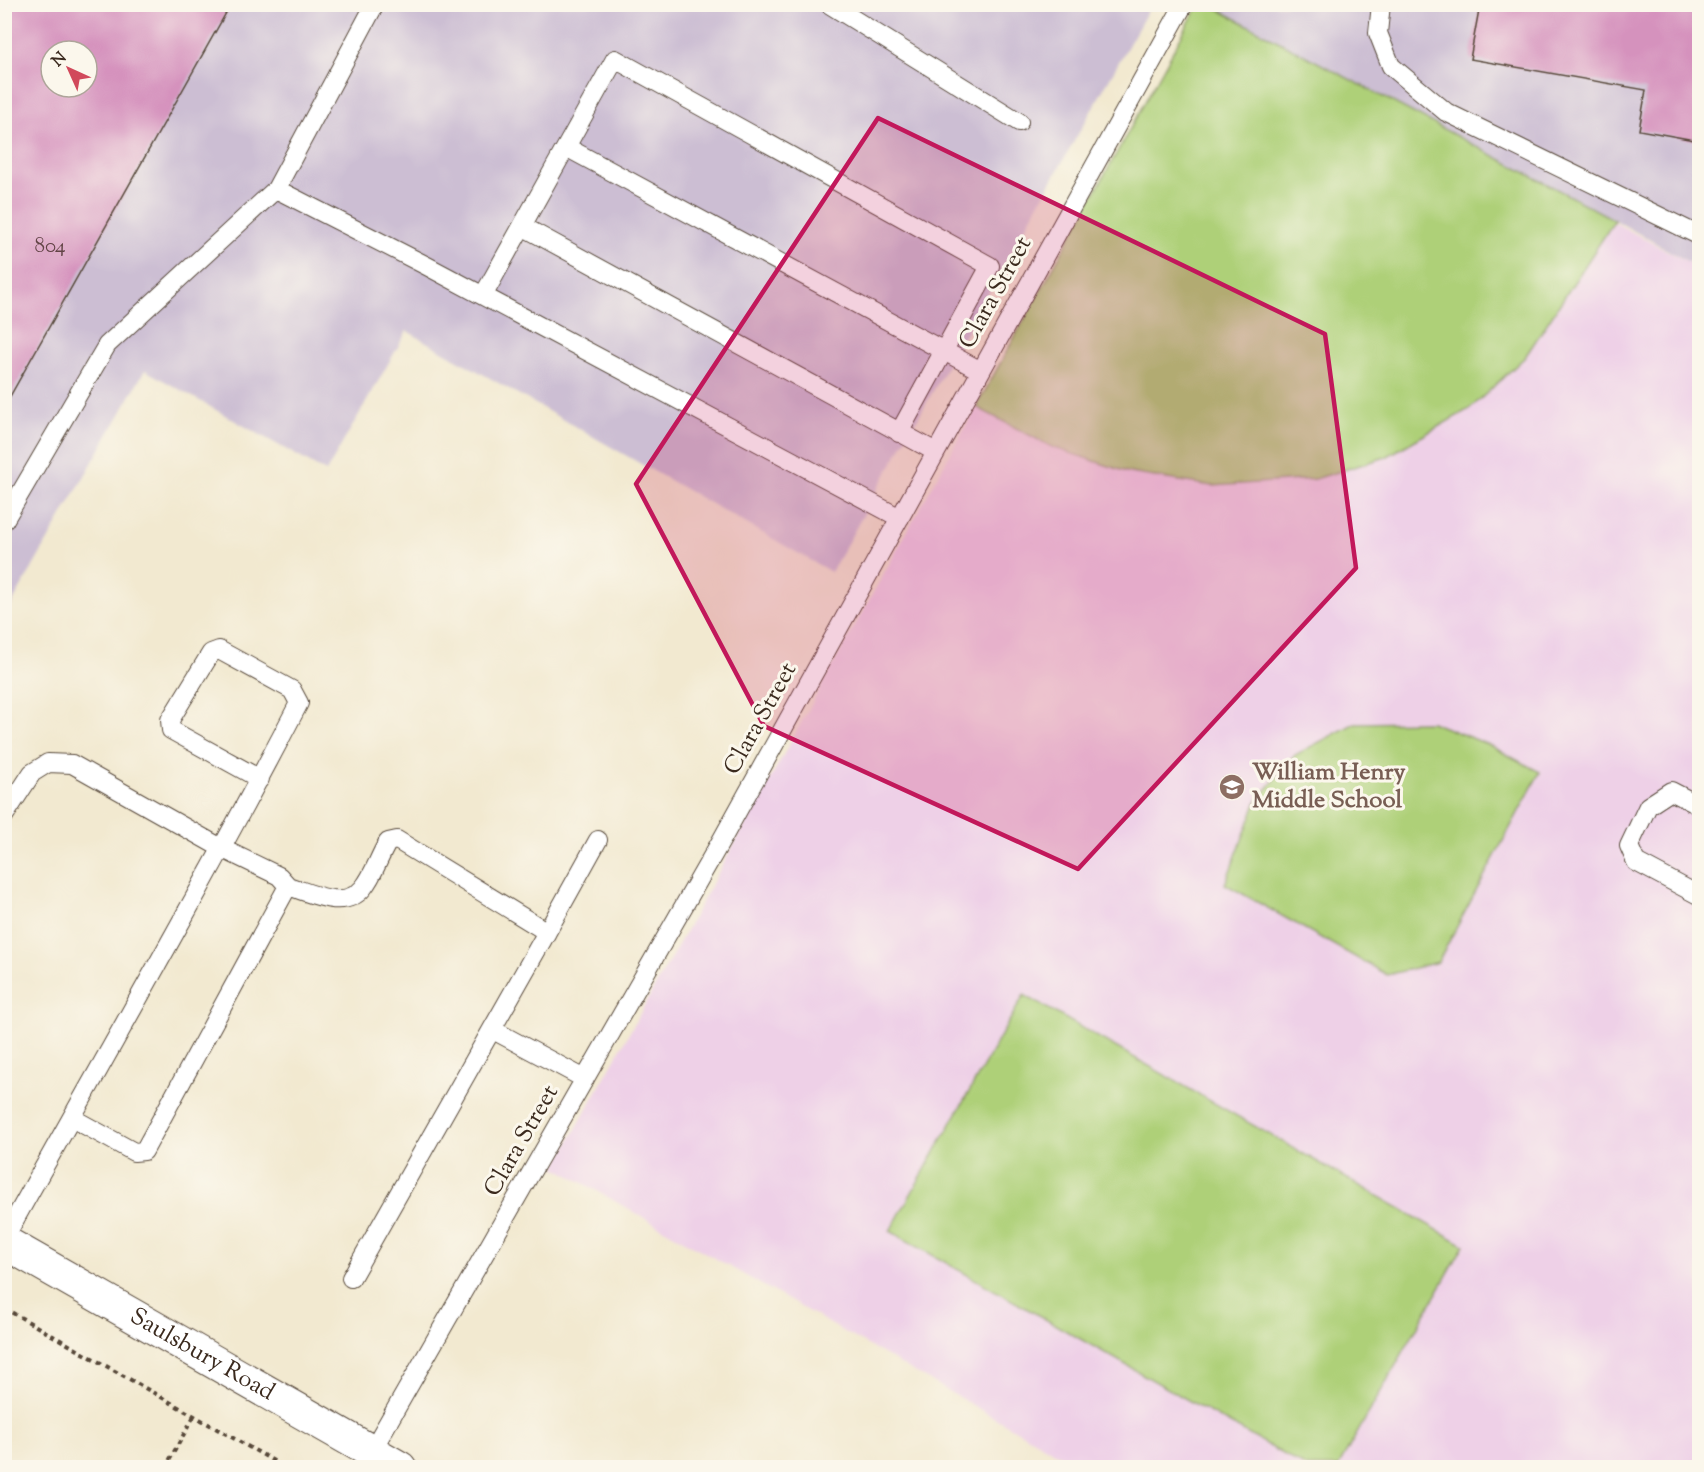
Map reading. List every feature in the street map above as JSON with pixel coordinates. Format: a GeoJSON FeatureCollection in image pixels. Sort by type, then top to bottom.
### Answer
{"type":"FeatureCollection","features":[{"type":"Feature","properties":{"kind":"main road","name":"Saulsbury Road"},"geometry":{"type":"LineString","coordinates":[[4,1240],[367,1459],[400,1467]]}},
{"type":"Feature","properties":{"kind":"lane"},"geometry":{"type":"LineString","coordinates":[[4,521],[107,345],[276,189],[375,4]]}},
{"type":"Feature","properties":{"kind":"lane"},"geometry":{"type":"LineString","coordinates":[[829,4],[1019,122]]}},
{"type":"Feature","properties":{"kind":"lane","name":"Clara Street"},"geometry":{"type":"LineString","coordinates":[[367,1459],[721,841],[1184,4]]}},
{"type":"Feature","properties":{"kind":"lane"},"geometry":{"type":"LineString","coordinates":[[1381,4],[1378,33],[1391,66],[1446,112],[1700,236]]}},
{"type":"Feature","properties":{"kind":"lane"},"geometry":{"type":"LineString","coordinates":[[483,296],[615,59],[990,266],[900,433]]}},
{"type":"Feature","properties":{"kind":"lane"},"geometry":{"type":"LineString","coordinates":[[566,147],[981,371]]}},
{"type":"Feature","properties":{"kind":"lane"},"geometry":{"type":"LineString","coordinates":[[276,189],[483,296],[900,518]]}},
{"type":"Feature","properties":{"kind":"lane"},"geometry":{"type":"LineString","coordinates":[[522,226],[936,452]]}},
{"type":"Feature","properties":{"kind":"lane"},"geometry":{"type":"LineString","coordinates":[[4,1240],[223,849],[260,779],[299,703],[292,690],[219,650],[211,653],[170,720],[171,729],[260,779]]}},
{"type":"Feature","properties":{"kind":"lane"},"geometry":{"type":"LineString","coordinates":[[4,816],[32,773],[48,763],[72,764],[223,849],[279,876],[288,886],[334,900],[349,899],[363,888],[388,842],[397,840],[547,932]]}},
{"type":"Feature","properties":{"kind":"lane"},"geometry":{"type":"LineString","coordinates":[[1700,806],[1671,791],[1648,806],[1629,846],[1636,862],[1700,896]]}},
{"type":"Feature","properties":{"kind":"lane"},"geometry":{"type":"LineString","coordinates":[[351,1278],[493,1030],[598,840]]}},
{"type":"Feature","properties":{"kind":"lane"},"geometry":{"type":"LineString","coordinates":[[72,1118],[134,1152],[144,1151],[288,886]]}},
{"type":"Feature","properties":{"kind":"lane"},"geometry":{"type":"LineString","coordinates":[[493,1030],[585,1079]]}},
{"type":"Feature","properties":{"kind":"path"},"geometry":{"type":"LineString","coordinates":[[4,1308],[286,1467]]}},
{"type":"Feature","properties":{"kind":"path"},"geometry":{"type":"LineString","coordinates":[[165,1467],[194,1416]]}},
{"type":"Feature","properties":{"kind":"highlighted area"},"geometry":{"type":"Polygon","coordinates":[[[878,118],[1325,334],[1356,568],[1078,869],[764,726],[636,484],[878,118]]]}},
{"type":"Feature","properties":{"kind":"shaded area"},"geometry":{"type":"Polygon","coordinates":[[[5,5],[1151,5],[831,572],[407,331],[326,472],[145,370],[5,616],[5,5]]]}},
{"type":"Feature","properties":{"kind":"shaded area","name":"William Henry Middle School"},"geometry":{"type":"Polygon","coordinates":[[[1199,5],[1210,5],[1699,268],[1699,1467],[1081,1467],[555,1167],[1199,5]]]}},
{"type":"Feature","properties":{"kind":"shaded area"},"geometry":{"type":"Polygon","coordinates":[[[1210,5],[1699,5],[1699,268],[1615,220],[1210,5]]]}},
{"type":"Feature","properties":{"kind":"green space"},"geometry":{"type":"Polygon","coordinates":[[[1199,4],[1210,5],[1615,220],[1525,357],[1471,408],[1386,457],[1315,479],[1212,486],[1130,473],[1052,447],[976,407],[1199,4]]]}},
{"type":"Feature","properties":{"kind":"green space"},"geometry":{"type":"Polygon","coordinates":[[[1431,722],[1487,744],[1540,772],[1438,962],[1387,975],[1225,884],[1257,801],[1295,755],[1355,723],[1431,722]]]}},
{"type":"Feature","properties":{"kind":"green space"},"geometry":{"type":"Polygon","coordinates":[[[1024,995],[1464,1245],[1338,1467],[1306,1467],[890,1231],[1024,995]]]}},
{"type":"Feature","properties":{"kind":"building"},"geometry":{"type":"Polygon","coordinates":[[[4,4],[231,4],[4,407],[4,4]]]}},
{"type":"Feature","properties":{"kind":"building"},"geometry":{"type":"Polygon","coordinates":[[[1480,4],[1700,4],[1700,141],[1639,130],[1646,90],[1470,59],[1480,4]]]}},
{"type":"Feature","properties":{"kind":"place","name":"William Henry Middle School"},"geometry":{"type":"Point","coordinates":[1232,787]}}]}
